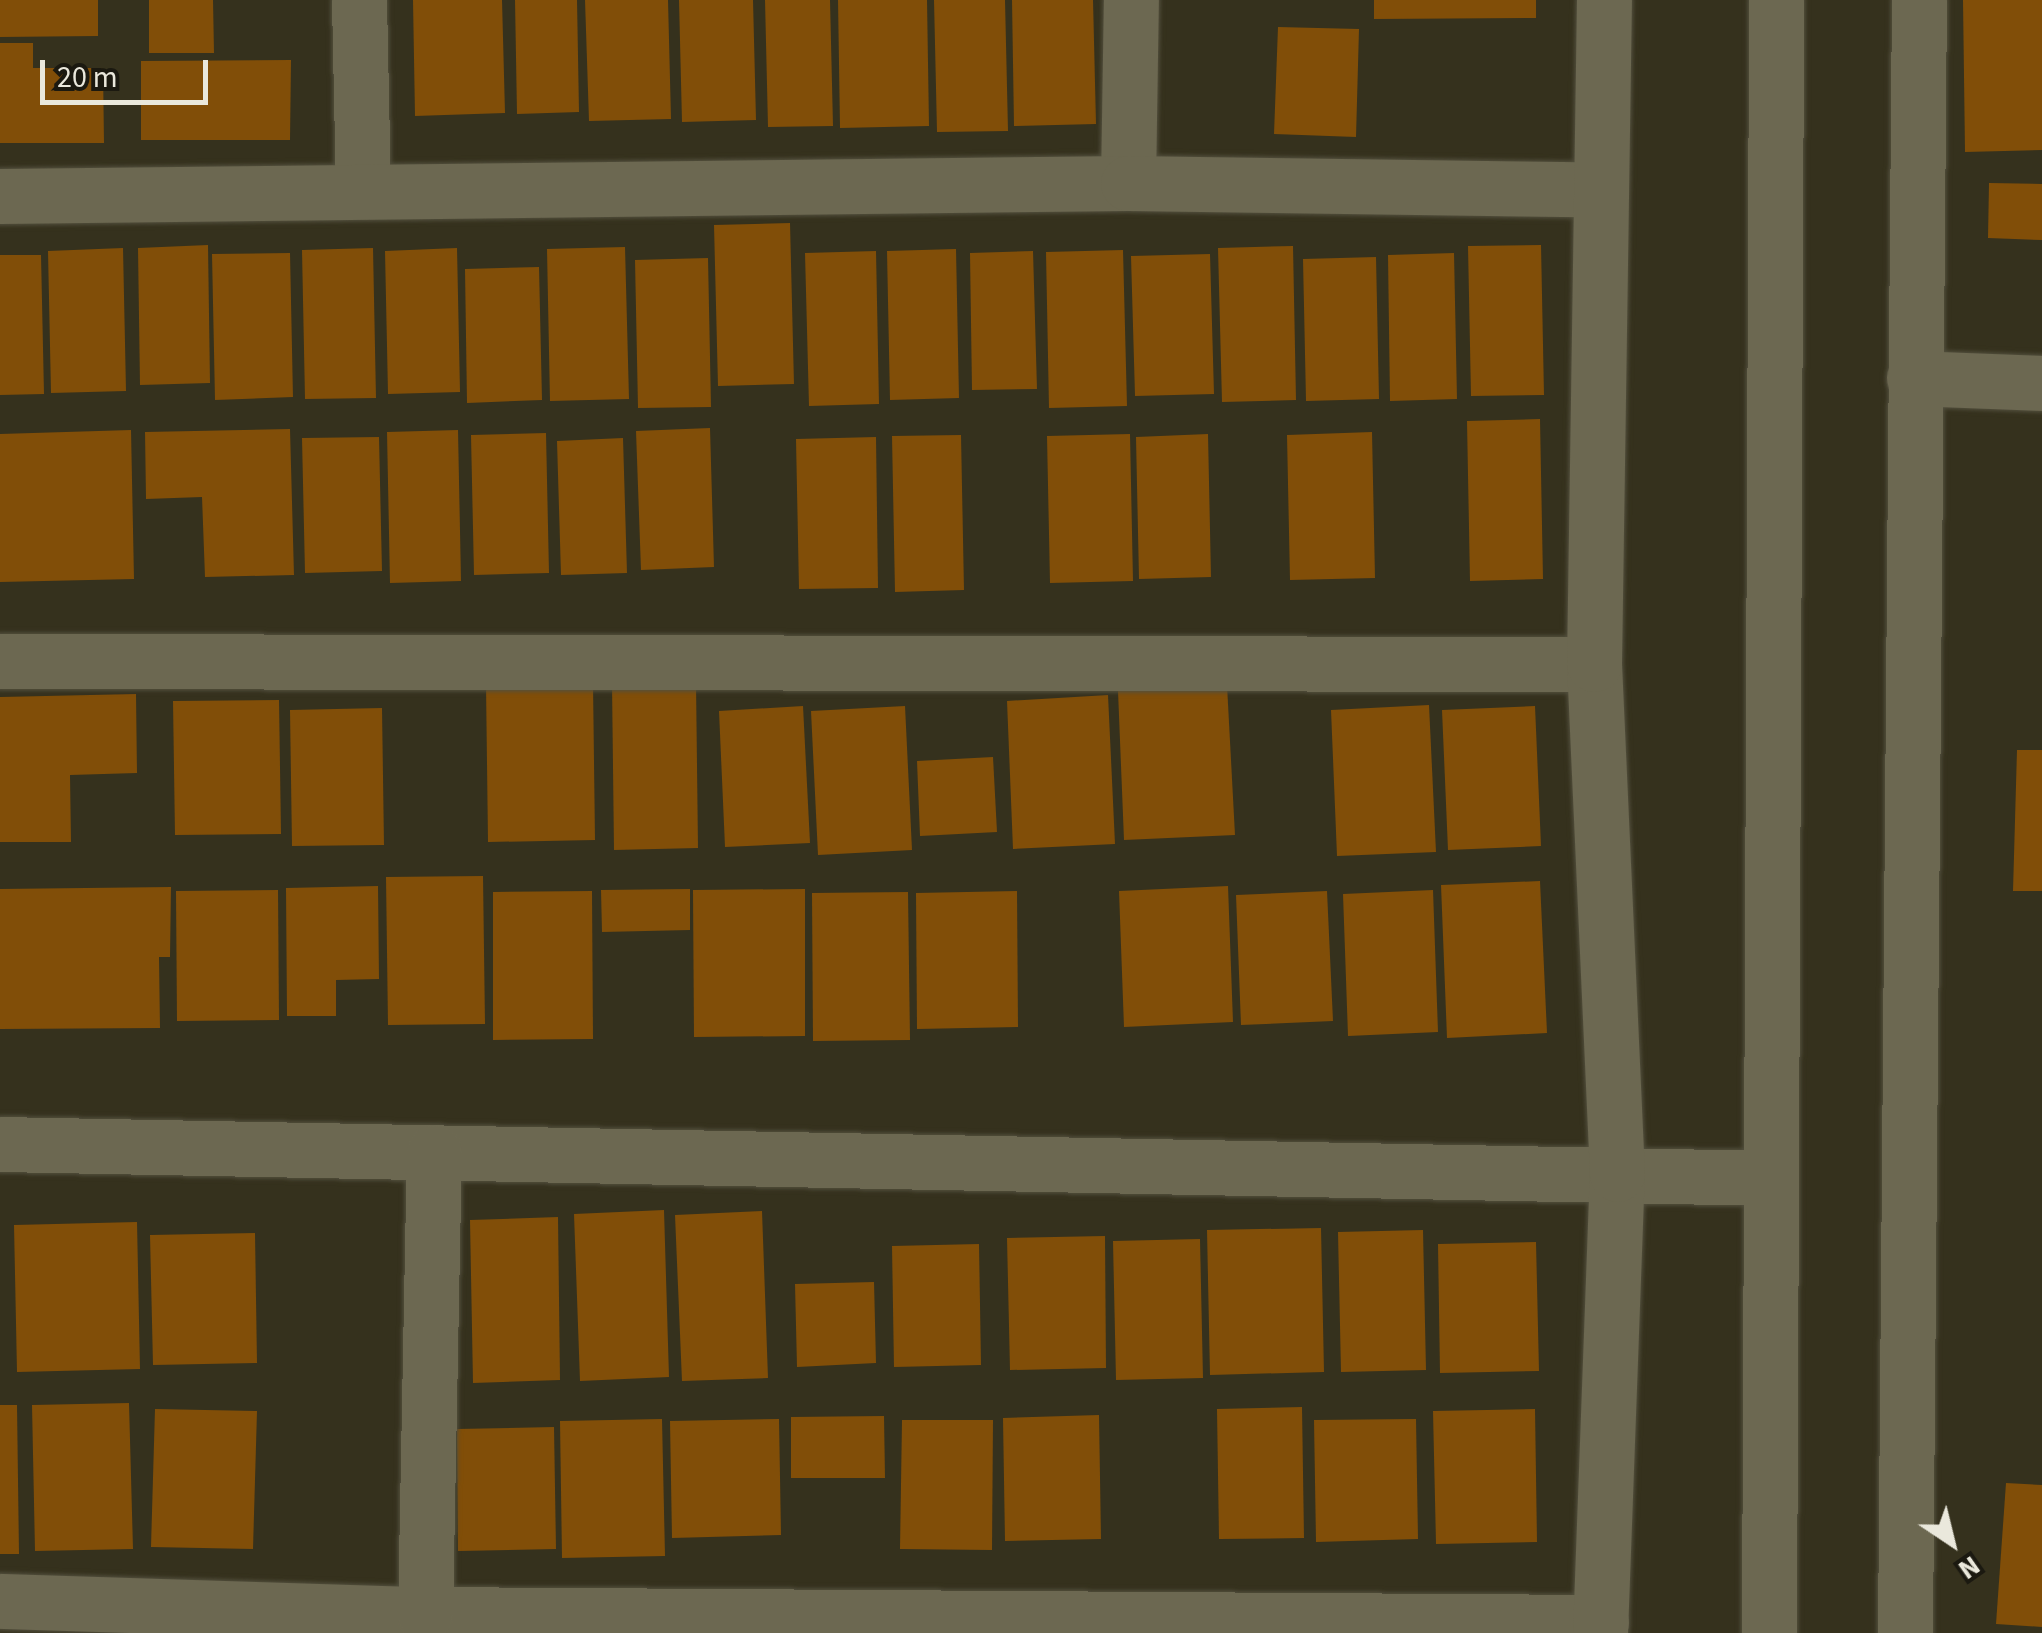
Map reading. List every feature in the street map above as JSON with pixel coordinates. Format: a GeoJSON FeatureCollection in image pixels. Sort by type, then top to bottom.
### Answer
{"type":"FeatureCollection","features":[{"type":"Feature","properties":{"kind":"street"},"geometry":{"type":"LineString","coordinates":[[359,0],[364,190]]}},
{"type":"Feature","properties":{"kind":"street"},"geometry":{"type":"LineString","coordinates":[[1128,183],[1131,0]]}},
{"type":"Feature","properties":{"kind":"street"},"geometry":{"type":"LineString","coordinates":[[0,1600],[424,1614],[1600,1628],[1618,1174],[1594,664],[1604,0]]}},
{"type":"Feature","properties":{"kind":"street"},"geometry":{"type":"LineString","coordinates":[[1769,1633],[1776,0]]}},
{"type":"Feature","properties":{"kind":"street"},"geometry":{"type":"LineString","coordinates":[[1905,1633],[1919,0]]}},
{"type":"Feature","properties":{"kind":"street"},"geometry":{"type":"LineString","coordinates":[[0,196],[1128,183],[1601,190]]}},
{"type":"Feature","properties":{"kind":"street"},"geometry":{"type":"LineString","coordinates":[[1914,378],[2042,384]]}},
{"type":"Feature","properties":{"kind":"street"},"geometry":{"type":"LineString","coordinates":[[0,661],[1594,664]]}},
{"type":"Feature","properties":{"kind":"street"},"geometry":{"type":"LineString","coordinates":[[0,1144],[1769,1178]]}},
{"type":"Feature","properties":{"kind":"street"},"geometry":{"type":"LineString","coordinates":[[424,1614],[434,1152]]}},
{"type":"Feature","properties":{"kind":"building"},"geometry":{"type":"Polygon","coordinates":[[[0,0],[98,0],[98,36],[0,37],[0,0]]]}},
{"type":"Feature","properties":{"kind":"building"},"geometry":{"type":"Polygon","coordinates":[[[149,0],[213,0],[214,53],[149,53],[149,0]]]}},
{"type":"Feature","properties":{"kind":"building"},"geometry":{"type":"Polygon","coordinates":[[[413,0],[502,0],[505,113],[415,116],[413,0]]]}},
{"type":"Feature","properties":{"kind":"building"},"geometry":{"type":"Polygon","coordinates":[[[515,0],[577,0],[579,112],[517,114],[515,0]]]}},
{"type":"Feature","properties":{"kind":"building"},"geometry":{"type":"Polygon","coordinates":[[[585,0],[668,0],[671,119],[589,121],[585,0]]]}},
{"type":"Feature","properties":{"kind":"building"},"geometry":{"type":"Polygon","coordinates":[[[679,0],[753,0],[756,120],[682,122],[679,0]]]}},
{"type":"Feature","properties":{"kind":"building"},"geometry":{"type":"Polygon","coordinates":[[[765,0],[830,0],[833,126],[768,127],[765,0]]]}},
{"type":"Feature","properties":{"kind":"building"},"geometry":{"type":"Polygon","coordinates":[[[838,0],[927,0],[929,126],[840,128],[838,0]]]}},
{"type":"Feature","properties":{"kind":"building"},"geometry":{"type":"Polygon","coordinates":[[[934,0],[1005,0],[1008,131],[937,132],[934,0]]]}},
{"type":"Feature","properties":{"kind":"building"},"geometry":{"type":"Polygon","coordinates":[[[1012,0],[1093,0],[1096,124],[1014,126],[1012,0]]]}},
{"type":"Feature","properties":{"kind":"building"},"geometry":{"type":"Polygon","coordinates":[[[1374,0],[1536,0],[1536,18],[1374,19],[1374,0]]]}},
{"type":"Feature","properties":{"kind":"building"},"geometry":{"type":"Polygon","coordinates":[[[1963,0],[2042,0],[2042,150],[1965,152],[1963,0]]]}},
{"type":"Feature","properties":{"kind":"building"},"geometry":{"type":"Polygon","coordinates":[[[1278,27],[1359,29],[1356,137],[1274,134],[1278,27]]]}},
{"type":"Feature","properties":{"kind":"building"},"geometry":{"type":"Polygon","coordinates":[[[0,43],[33,43],[33,68],[103,68],[104,143],[0,143],[0,43]]]}},
{"type":"Feature","properties":{"kind":"building"},"geometry":{"type":"Polygon","coordinates":[[[291,60],[290,140],[141,140],[141,61],[291,60]]]}},
{"type":"Feature","properties":{"kind":"building"},"geometry":{"type":"Polygon","coordinates":[[[1989,183],[2042,184],[2042,240],[1988,238],[1989,183]]]}},
{"type":"Feature","properties":{"kind":"building"},"geometry":{"type":"Polygon","coordinates":[[[790,223],[794,384],[718,386],[714,225],[790,223]]]}},
{"type":"Feature","properties":{"kind":"building"},"geometry":{"type":"Polygon","coordinates":[[[208,245],[210,383],[140,385],[138,248],[208,245]]]}},
{"type":"Feature","properties":{"kind":"building"},"geometry":{"type":"Polygon","coordinates":[[[1541,245],[1544,395],[1471,396],[1468,246],[1541,245]]]}},
{"type":"Feature","properties":{"kind":"building"},"geometry":{"type":"Polygon","coordinates":[[[1293,246],[1296,400],[1222,402],[1218,248],[1293,246]]]}},
{"type":"Feature","properties":{"kind":"building"},"geometry":{"type":"Polygon","coordinates":[[[625,247],[629,399],[550,401],[547,249],[625,247]]]}},
{"type":"Feature","properties":{"kind":"building"},"geometry":{"type":"Polygon","coordinates":[[[123,248],[126,391],[51,393],[48,251],[123,248]]]}},
{"type":"Feature","properties":{"kind":"building"},"geometry":{"type":"Polygon","coordinates":[[[373,248],[376,398],[305,399],[302,250],[373,248]]]}},
{"type":"Feature","properties":{"kind":"building"},"geometry":{"type":"Polygon","coordinates":[[[457,248],[460,392],[388,394],[385,251],[457,248]]]}},
{"type":"Feature","properties":{"kind":"building"},"geometry":{"type":"Polygon","coordinates":[[[956,249],[959,398],[890,400],[887,251],[956,249]]]}},
{"type":"Feature","properties":{"kind":"building"},"geometry":{"type":"Polygon","coordinates":[[[1123,250],[1127,406],[1049,408],[1046,252],[1123,250]]]}},
{"type":"Feature","properties":{"kind":"building"},"geometry":{"type":"Polygon","coordinates":[[[876,251],[879,404],[809,406],[805,253],[876,251]]]}},
{"type":"Feature","properties":{"kind":"building"},"geometry":{"type":"Polygon","coordinates":[[[1033,251],[1037,389],[972,390],[970,253],[1033,251]]]}},
{"type":"Feature","properties":{"kind":"building"},"geometry":{"type":"Polygon","coordinates":[[[290,253],[293,397],[215,400],[212,254],[290,253]]]}},
{"type":"Feature","properties":{"kind":"building"},"geometry":{"type":"Polygon","coordinates":[[[1454,253],[1457,399],[1390,401],[1388,255],[1454,253]]]}},
{"type":"Feature","properties":{"kind":"building"},"geometry":{"type":"Polygon","coordinates":[[[1210,254],[1214,394],[1135,396],[1131,256],[1210,254]]]}},
{"type":"Feature","properties":{"kind":"building"},"geometry":{"type":"Polygon","coordinates":[[[0,255],[41,255],[44,394],[0,395],[0,255]]]}},
{"type":"Feature","properties":{"kind":"building"},"geometry":{"type":"Polygon","coordinates":[[[1376,257],[1379,399],[1306,401],[1303,259],[1376,257]]]}},
{"type":"Feature","properties":{"kind":"building"},"geometry":{"type":"Polygon","coordinates":[[[708,258],[711,407],[638,408],[635,260],[708,258]]]}},
{"type":"Feature","properties":{"kind":"building"},"geometry":{"type":"Polygon","coordinates":[[[539,267],[542,400],[467,403],[465,269],[539,267]]]}},
{"type":"Feature","properties":{"kind":"building"},"geometry":{"type":"Polygon","coordinates":[[[1540,419],[1543,579],[1470,581],[1467,421],[1540,419]]]}},
{"type":"Feature","properties":{"kind":"building"},"geometry":{"type":"Polygon","coordinates":[[[710,428],[714,567],[641,570],[636,431],[710,428]]]}},
{"type":"Feature","properties":{"kind":"building"},"geometry":{"type":"Polygon","coordinates":[[[290,429],[294,575],[205,577],[202,497],[146,499],[145,432],[290,429]]]}},
{"type":"Feature","properties":{"kind":"building"},"geometry":{"type":"Polygon","coordinates":[[[131,430],[134,579],[0,582],[0,434],[131,430]]]}},
{"type":"Feature","properties":{"kind":"building"},"geometry":{"type":"Polygon","coordinates":[[[458,430],[461,581],[390,583],[387,432],[458,430]]]}},
{"type":"Feature","properties":{"kind":"building"},"geometry":{"type":"Polygon","coordinates":[[[1372,432],[1375,578],[1290,580],[1287,435],[1372,432]]]}},
{"type":"Feature","properties":{"kind":"building"},"geometry":{"type":"Polygon","coordinates":[[[546,433],[549,573],[474,575],[471,435],[546,433]]]}},
{"type":"Feature","properties":{"kind":"building"},"geometry":{"type":"Polygon","coordinates":[[[1130,434],[1133,581],[1050,583],[1047,436],[1130,434]]]}},
{"type":"Feature","properties":{"kind":"building"},"geometry":{"type":"Polygon","coordinates":[[[1208,434],[1211,577],[1139,579],[1136,437],[1208,434]]]}},
{"type":"Feature","properties":{"kind":"building"},"geometry":{"type":"Polygon","coordinates":[[[961,435],[964,590],[895,592],[892,436],[961,435]]]}},
{"type":"Feature","properties":{"kind":"building"},"geometry":{"type":"Polygon","coordinates":[[[379,437],[382,571],[305,573],[302,438],[379,437]]]}},
{"type":"Feature","properties":{"kind":"building"},"geometry":{"type":"Polygon","coordinates":[[[876,437],[878,588],[799,589],[796,439],[876,437]]]}},
{"type":"Feature","properties":{"kind":"building"},"geometry":{"type":"Polygon","coordinates":[[[623,438],[627,573],[561,575],[557,441],[623,438]]]}},
{"type":"Feature","properties":{"kind":"building"},"geometry":{"type":"Polygon","coordinates":[[[696,682],[698,848],[614,850],[612,683],[696,682]]]}},
{"type":"Feature","properties":{"kind":"building"},"geometry":{"type":"Polygon","coordinates":[[[593,683],[595,840],[488,842],[486,684],[593,683]]]}},
{"type":"Feature","properties":{"kind":"building"},"geometry":{"type":"Polygon","coordinates":[[[1227,685],[1235,835],[1124,840],[1118,691],[1227,685]]]}},
{"type":"Feature","properties":{"kind":"building"},"geometry":{"type":"Polygon","coordinates":[[[136,694],[137,773],[70,775],[71,842],[0,842],[0,697],[136,694]]]}},
{"type":"Feature","properties":{"kind":"building"},"geometry":{"type":"Polygon","coordinates":[[[1108,695],[1115,844],[1013,849],[1007,701],[1108,695]]]}},
{"type":"Feature","properties":{"kind":"building"},"geometry":{"type":"Polygon","coordinates":[[[279,700],[281,834],[175,835],[173,701],[279,700]]]}},
{"type":"Feature","properties":{"kind":"building"},"geometry":{"type":"Polygon","coordinates":[[[1429,705],[1436,852],[1337,856],[1331,710],[1429,705]]]}},
{"type":"Feature","properties":{"kind":"building"},"geometry":{"type":"Polygon","coordinates":[[[803,706],[810,843],[725,847],[719,711],[803,706]]]}},
{"type":"Feature","properties":{"kind":"building"},"geometry":{"type":"Polygon","coordinates":[[[905,706],[912,850],[818,855],[811,711],[905,706]]]}},
{"type":"Feature","properties":{"kind":"building"},"geometry":{"type":"Polygon","coordinates":[[[1535,706],[1541,846],[1448,850],[1442,710],[1535,706]]]}},
{"type":"Feature","properties":{"kind":"building"},"geometry":{"type":"Polygon","coordinates":[[[382,708],[384,845],[292,846],[290,710],[382,708]]]}},
{"type":"Feature","properties":{"kind":"building"},"geometry":{"type":"Polygon","coordinates":[[[2017,750],[2042,750],[2042,891],[2013,891],[2017,750]]]}},
{"type":"Feature","properties":{"kind":"building"},"geometry":{"type":"Polygon","coordinates":[[[993,757],[997,832],[920,836],[917,761],[993,757]]]}},
{"type":"Feature","properties":{"kind":"building"},"geometry":{"type":"Polygon","coordinates":[[[483,876],[485,1024],[388,1025],[386,877],[483,876]]]}},
{"type":"Feature","properties":{"kind":"building"},"geometry":{"type":"Polygon","coordinates":[[[1540,881],[1547,1033],[1447,1038],[1441,885],[1540,881]]]}},
{"type":"Feature","properties":{"kind":"building"},"geometry":{"type":"Polygon","coordinates":[[[378,886],[379,979],[336,980],[336,1016],[287,1016],[286,888],[378,886]]]}},
{"type":"Feature","properties":{"kind":"building"},"geometry":{"type":"Polygon","coordinates":[[[1228,886],[1233,1022],[1124,1027],[1119,891],[1228,886]]]}},
{"type":"Feature","properties":{"kind":"building"},"geometry":{"type":"Polygon","coordinates":[[[171,887],[170,957],[159,957],[160,1028],[0,1029],[0,889],[171,887]]]}},
{"type":"Feature","properties":{"kind":"building"},"geometry":{"type":"Polygon","coordinates":[[[690,889],[690,930],[602,932],[601,890],[690,889]]]}},
{"type":"Feature","properties":{"kind":"building"},"geometry":{"type":"Polygon","coordinates":[[[805,889],[805,1036],[694,1037],[693,890],[805,889]]]}},
{"type":"Feature","properties":{"kind":"building"},"geometry":{"type":"Polygon","coordinates":[[[278,890],[279,1020],[177,1021],[176,891],[278,890]]]}},
{"type":"Feature","properties":{"kind":"building"},"geometry":{"type":"Polygon","coordinates":[[[1433,890],[1438,1032],[1348,1036],[1343,894],[1433,890]]]}},
{"type":"Feature","properties":{"kind":"building"},"geometry":{"type":"Polygon","coordinates":[[[592,891],[593,1039],[493,1040],[493,892],[592,891]]]}},
{"type":"Feature","properties":{"kind":"building"},"geometry":{"type":"Polygon","coordinates":[[[1017,891],[1018,1027],[917,1029],[916,893],[1017,891]]]}},
{"type":"Feature","properties":{"kind":"building"},"geometry":{"type":"Polygon","coordinates":[[[1327,891],[1333,1021],[1241,1025],[1236,895],[1327,891]]]}},
{"type":"Feature","properties":{"kind":"building"},"geometry":{"type":"Polygon","coordinates":[[[908,892],[910,1040],[813,1041],[812,893],[908,892]]]}},
{"type":"Feature","properties":{"kind":"building"},"geometry":{"type":"Polygon","coordinates":[[[664,1210],[669,1377],[580,1381],[574,1214],[664,1210]]]}},
{"type":"Feature","properties":{"kind":"building"},"geometry":{"type":"Polygon","coordinates":[[[762,1211],[768,1378],[682,1381],[675,1215],[762,1211]]]}},
{"type":"Feature","properties":{"kind":"building"},"geometry":{"type":"Polygon","coordinates":[[[558,1217],[560,1380],[473,1383],[470,1220],[558,1217]]]}},
{"type":"Feature","properties":{"kind":"building"},"geometry":{"type":"Polygon","coordinates":[[[137,1222],[140,1369],[17,1372],[14,1225],[137,1222]]]}},
{"type":"Feature","properties":{"kind":"building"},"geometry":{"type":"Polygon","coordinates":[[[1321,1228],[1324,1372],[1210,1375],[1207,1230],[1321,1228]]]}},
{"type":"Feature","properties":{"kind":"building"},"geometry":{"type":"Polygon","coordinates":[[[1423,1230],[1426,1370],[1341,1372],[1338,1232],[1423,1230]]]}},
{"type":"Feature","properties":{"kind":"building"},"geometry":{"type":"Polygon","coordinates":[[[255,1233],[257,1363],[153,1365],[150,1235],[255,1233]]]}},
{"type":"Feature","properties":{"kind":"building"},"geometry":{"type":"Polygon","coordinates":[[[1105,1236],[1106,1368],[1010,1370],[1007,1238],[1105,1236]]]}},
{"type":"Feature","properties":{"kind":"building"},"geometry":{"type":"Polygon","coordinates":[[[1200,1239],[1203,1378],[1116,1380],[1113,1241],[1200,1239]]]}},
{"type":"Feature","properties":{"kind":"building"},"geometry":{"type":"Polygon","coordinates":[[[1536,1242],[1539,1371],[1440,1373],[1438,1244],[1536,1242]]]}},
{"type":"Feature","properties":{"kind":"building"},"geometry":{"type":"Polygon","coordinates":[[[979,1244],[981,1365],[894,1367],[892,1246],[979,1244]]]}},
{"type":"Feature","properties":{"kind":"building"},"geometry":{"type":"Polygon","coordinates":[[[874,1282],[876,1363],[797,1367],[795,1284],[874,1282]]]}},
{"type":"Feature","properties":{"kind":"building"},"geometry":{"type":"Polygon","coordinates":[[[129,1403],[133,1549],[35,1551],[32,1405],[129,1403]]]}},
{"type":"Feature","properties":{"kind":"building"},"geometry":{"type":"Polygon","coordinates":[[[0,1405],[17,1405],[19,1554],[0,1554],[0,1405]]]}},
{"type":"Feature","properties":{"kind":"building"},"geometry":{"type":"Polygon","coordinates":[[[1302,1407],[1304,1538],[1219,1539],[1217,1409],[1302,1407]]]}},
{"type":"Feature","properties":{"kind":"building"},"geometry":{"type":"Polygon","coordinates":[[[155,1409],[257,1411],[253,1549],[151,1547],[155,1409]]]}},
{"type":"Feature","properties":{"kind":"building"},"geometry":{"type":"Polygon","coordinates":[[[1535,1409],[1537,1542],[1436,1544],[1433,1411],[1535,1409]]]}},
{"type":"Feature","properties":{"kind":"building"},"geometry":{"type":"Polygon","coordinates":[[[1099,1415],[1101,1539],[1005,1541],[1003,1418],[1099,1415]]]}},
{"type":"Feature","properties":{"kind":"building"},"geometry":{"type":"Polygon","coordinates":[[[884,1416],[885,1478],[791,1478],[791,1417],[884,1416]]]}},
{"type":"Feature","properties":{"kind":"building"},"geometry":{"type":"Polygon","coordinates":[[[662,1419],[665,1556],[562,1558],[560,1421],[662,1419]]]}},
{"type":"Feature","properties":{"kind":"building"},"geometry":{"type":"Polygon","coordinates":[[[779,1419],[781,1535],[672,1538],[670,1421],[779,1419]]]}},
{"type":"Feature","properties":{"kind":"building"},"geometry":{"type":"Polygon","coordinates":[[[1416,1419],[1418,1539],[1316,1542],[1314,1420],[1416,1419]]]}},
{"type":"Feature","properties":{"kind":"building"},"geometry":{"type":"Polygon","coordinates":[[[902,1420],[993,1420],[992,1550],[900,1549],[902,1420]]]}},
{"type":"Feature","properties":{"kind":"building"},"geometry":{"type":"Polygon","coordinates":[[[554,1427],[556,1549],[458,1551],[457,1429],[554,1427]]]}},
{"type":"Feature","properties":{"kind":"building"},"geometry":{"type":"Polygon","coordinates":[[[2006,1483],[2042,1485],[2042,1627],[1996,1624],[2006,1483]]]}}]}
